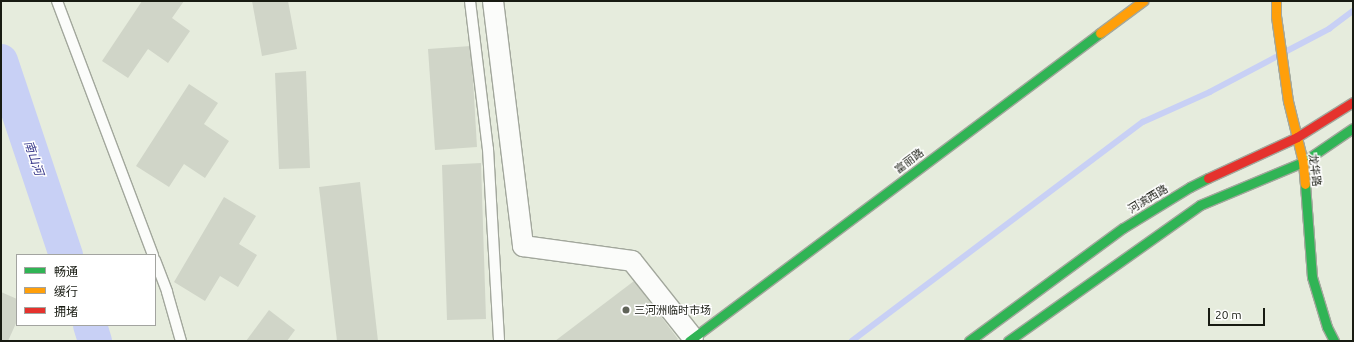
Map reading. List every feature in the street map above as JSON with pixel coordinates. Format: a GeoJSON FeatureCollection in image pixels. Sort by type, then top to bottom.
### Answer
{"type":"FeatureCollection","features":[{"type":"Feature","properties":{"kind":"street"},"geometry":{"type":"LineString","coordinates":[[493,1],[523,246],[632,261],[691,339]]}},
{"type":"Feature","properties":{"kind":"street","name":"富丽路"},"geometry":{"type":"LineString","coordinates":[[691,339],[1143,1]]}},
{"type":"Feature","properties":{"kind":"street","name":"龙华路"},"geometry":{"type":"LineString","coordinates":[[1276,1],[1276,16],[1288,101],[1304,162],[1312,277],[1327,327],[1334,341]]}},
{"type":"Feature","properties":{"kind":"street","name":"河滨西路"},"geometry":{"type":"LineString","coordinates":[[970,341],[1123,228],[1190,187],[1297,137],[1353,102]]}},
{"type":"Feature","properties":{"kind":"street"},"geometry":{"type":"LineString","coordinates":[[1008,341],[1200,205],[1304,162],[1353,128]]}},
{"type":"Feature","properties":{"kind":"lane"},"geometry":{"type":"LineString","coordinates":[[57,1],[153,254]]}},
{"type":"Feature","properties":{"kind":"lane"},"geometry":{"type":"LineString","coordinates":[[470,1],[488,149],[500,341]]}},
{"type":"Feature","properties":{"kind":"lane"},"geometry":{"type":"LineString","coordinates":[[156,263],[167,292],[181,341]]}},
{"type":"Feature","properties":{"kind":"building"},"geometry":{"type":"Polygon","coordinates":[[[142,1],[184,1],[172,18],[190,31],[168,63],[148,49],[128,78],[102,61],[142,1]]]}},
{"type":"Feature","properties":{"kind":"building"},"geometry":{"type":"Polygon","coordinates":[[[252,1],[288,1],[297,49],[262,56],[252,1]]]}},
{"type":"Feature","properties":{"kind":"building"},"geometry":{"type":"Polygon","coordinates":[[[471,46],[477,147],[435,150],[428,49],[471,46]]]}},
{"type":"Feature","properties":{"kind":"building"},"geometry":{"type":"Polygon","coordinates":[[[306,71],[310,168],[279,169],[275,73],[306,71]]]}},
{"type":"Feature","properties":{"kind":"building"},"geometry":{"type":"Polygon","coordinates":[[[189,84],[218,103],[204,124],[229,141],[205,178],[184,164],[169,187],[136,166],[189,84]]]}},
{"type":"Feature","properties":{"kind":"building"},"geometry":{"type":"Polygon","coordinates":[[[481,163],[486,319],[447,320],[442,165],[481,163]]]}},
{"type":"Feature","properties":{"kind":"building"},"geometry":{"type":"Polygon","coordinates":[[[360,182],[378,341],[337,341],[319,187],[360,182]]]}},
{"type":"Feature","properties":{"kind":"building"},"geometry":{"type":"Polygon","coordinates":[[[224,197],[256,216],[239,244],[257,255],[238,287],[220,276],[205,301],[174,282],[224,197]]]}},
{"type":"Feature","properties":{"kind":"building","name":"三河洲临时市场"},"geometry":{"type":"Polygon","coordinates":[[[634,281],[678,339],[676,341],[555,341],[634,281]]]}},
{"type":"Feature","properties":{"kind":"building"},"geometry":{"type":"Polygon","coordinates":[[[1,292],[16,299],[16,323],[8,341],[1,341],[1,292]]]}},
{"type":"Feature","properties":{"kind":"building"},"geometry":{"type":"Polygon","coordinates":[[[269,310],[295,330],[287,341],[246,341],[269,310]]]}},
{"type":"Feature","properties":{"kind":"waterway"},"geometry":{"type":"LineString","coordinates":[[1285,52],[1329,29],[1353,11]]}},
{"type":"Feature","properties":{"kind":"waterway"},"geometry":{"type":"LineString","coordinates":[[852,341],[1143,122],[1210,92],[1278,56]]}},
{"type":"Feature","properties":{"kind":"waterway","name":"南山河"},"geometry":{"type":"LineString","coordinates":[[1,61],[66,254]]}},
{"type":"Feature","properties":{"kind":"waterway","name":"南山河"},"geometry":{"type":"LineString","coordinates":[[90,326],[95,341]]}},
{"type":"Feature","properties":{"kind":"traffic: fast"},"geometry":{"type":"LineString","coordinates":[[689,341],[1100,33]]}},
{"type":"Feature","properties":{"kind":"traffic: fast"},"geometry":{"type":"LineString","coordinates":[[1008,341],[1200,205],[1303,162],[1353,128]]}},
{"type":"Feature","properties":{"kind":"traffic: fast"},"geometry":{"type":"LineString","coordinates":[[969,341],[1123,228],[1190,187],[1208,178]]}},
{"type":"Feature","properties":{"kind":"traffic: fast"},"geometry":{"type":"LineString","coordinates":[[1305,184],[1312,277],[1327,327],[1334,341]]}},
{"type":"Feature","properties":{"kind":"traffic: slow"},"geometry":{"type":"LineString","coordinates":[[1100,33],[1143,1]]}},
{"type":"Feature","properties":{"kind":"traffic: slow"},"geometry":{"type":"LineString","coordinates":[[1276,1],[1276,16],[1288,101],[1303,162],[1305,184]]}},
{"type":"Feature","properties":{"kind":"traffic: jam"},"geometry":{"type":"LineString","coordinates":[[1208,178],[1297,137],[1353,102]]}},
{"type":"Feature","properties":{"kind":"place","name":"三河洲临时市场"},"geometry":{"type":"Point","coordinates":[626,310]}}]}
